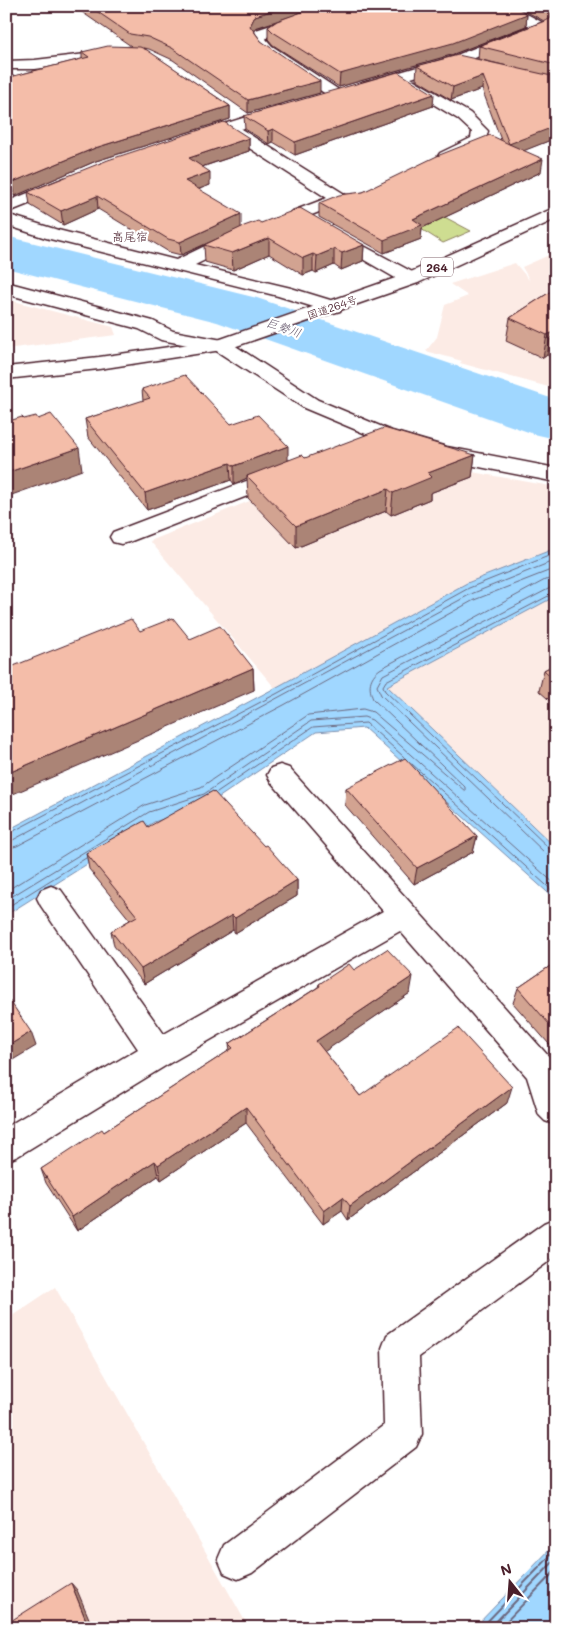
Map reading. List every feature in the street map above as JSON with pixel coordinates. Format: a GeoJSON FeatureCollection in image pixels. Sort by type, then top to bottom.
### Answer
{"type":"FeatureCollection","features":[{"type":"Feature","properties":{"kind":"main road"},"geometry":{"type":"LineString","coordinates":[[320,6],[309,17],[268,29],[261,33],[260,40],[267,49],[337,95]]}},
{"type":"Feature","properties":{"kind":"main road"},"geometry":{"type":"LineString","coordinates":[[501,6],[549,28]]}},
{"type":"Feature","properties":{"kind":"main road"},"geometry":{"type":"LineString","coordinates":[[319,100],[457,60],[549,28]]}},
{"type":"Feature","properties":{"kind":"main road"},"geometry":{"type":"LineString","coordinates":[[6,65],[27,66],[97,55],[136,54]]}},
{"type":"Feature","properties":{"kind":"main road"},"geometry":{"type":"LineString","coordinates":[[457,60],[484,67]]}},
{"type":"Feature","properties":{"kind":"main road"},"geometry":{"type":"LineString","coordinates":[[399,77],[464,116],[480,131],[479,140],[435,161]]}},
{"type":"Feature","properties":{"kind":"main road"},"geometry":{"type":"LineString","coordinates":[[183,142],[229,119],[246,121],[292,108]]}},
{"type":"Feature","properties":{"kind":"main road"},"geometry":{"type":"LineString","coordinates":[[229,119],[344,201]]}},
{"type":"Feature","properties":{"kind":"main road"},"geometry":{"type":"LineString","coordinates":[[6,208],[76,178]]}},
{"type":"Feature","properties":{"kind":"main road"},"geometry":{"type":"LineString","coordinates":[[282,221],[325,203],[356,199],[373,190]]}},
{"type":"Feature","properties":{"kind":"main road","name":"国道264号"},"geometry":{"type":"LineString","coordinates":[[6,373],[99,363],[228,342],[411,279],[556,212]]}},
{"type":"Feature","properties":{"kind":"main road"},"geometry":{"type":"LineString","coordinates":[[299,215],[411,279]]}},
{"type":"Feature","properties":{"kind":"main road"},"geometry":{"type":"LineString","coordinates":[[6,219],[52,234],[284,292],[333,307]]}},
{"type":"Feature","properties":{"kind":"main road"},"geometry":{"type":"LineString","coordinates":[[178,266],[256,231]]}},
{"type":"Feature","properties":{"kind":"main road"},"geometry":{"type":"LineString","coordinates":[[6,288],[146,325],[168,336],[228,342],[311,404],[384,434],[444,453],[556,475]]}},
{"type":"Feature","properties":{"kind":"main road"},"geometry":{"type":"LineString","coordinates":[[357,445],[384,434]]}},
{"type":"Feature","properties":{"kind":"main road"},"geometry":{"type":"LineString","coordinates":[[121,538],[303,466]]}},
{"type":"Feature","properties":{"kind":"main road"},"geometry":{"type":"LineString","coordinates":[[280,775],[541,1070],[550,1104],[556,1110]]}},
{"type":"Feature","properties":{"kind":"main road"},"geometry":{"type":"LineString","coordinates":[[51,898],[159,1053]]}},
{"type":"Feature","properties":{"kind":"main road"},"geometry":{"type":"LineString","coordinates":[[6,1145],[159,1053],[403,914]]}},
{"type":"Feature","properties":{"kind":"main road"},"geometry":{"type":"LineString","coordinates":[[238,1559],[403,1434],[400,1348],[556,1235]]}},
{"type":"Feature","properties":{"kind":"shaded area"},"geometry":{"type":"Polygon","coordinates":[[[556,252],[556,389],[460,363],[462,361],[426,351],[437,337],[445,305],[468,296],[450,284],[515,263],[530,281],[522,267],[556,252]]]}},
{"type":"Feature","properties":{"kind":"shaded area"},"geometry":{"type":"Polygon","coordinates":[[[6,299],[113,327],[116,335],[6,349],[6,299]]]}},
{"type":"Feature","properties":{"kind":"shaded area"},"geometry":{"type":"Polygon","coordinates":[[[382,448],[472,472],[556,487],[556,548],[467,583],[275,688],[150,541],[382,448]]]}},
{"type":"Feature","properties":{"kind":"shaded area"},"geometry":{"type":"Polygon","coordinates":[[[556,596],[556,848],[387,686],[556,596]]]}},
{"type":"Feature","properties":{"kind":"shaded area"},"geometry":{"type":"Polygon","coordinates":[[[55,1287],[249,1628],[6,1628],[6,1320],[55,1287]]]}},
{"type":"Feature","properties":{"kind":"green space"},"geometry":{"type":"Polygon","coordinates":[[[374,199],[439,214],[471,231],[443,243],[374,199]]]}},
{"type":"Feature","properties":{"kind":"water"},"geometry":{"type":"Polygon","coordinates":[[[556,548],[556,596],[387,686],[556,848],[556,900],[364,728],[316,732],[209,804],[154,822],[6,915],[6,831],[275,688],[467,583],[556,548]]]}},
{"type":"Feature","properties":{"kind":"water"},"geometry":{"type":"Polygon","coordinates":[[[556,1543],[556,1628],[474,1628],[556,1543]]]}},
{"type":"Feature","properties":{"kind":"building"},"geometry":{"type":"Polygon","coordinates":[[[89,6],[286,6],[255,16],[250,26],[261,41],[320,81],[248,100],[172,48],[148,37],[130,34],[89,6]]]}},
{"type":"Feature","properties":{"kind":"building"},"geometry":{"type":"Polygon","coordinates":[[[315,6],[514,6],[527,14],[453,43],[340,74],[268,27],[277,21],[315,6]]]}},
{"type":"Feature","properties":{"kind":"building"},"geometry":{"type":"Polygon","coordinates":[[[540,6],[556,6],[556,65],[479,46],[550,19],[552,12],[540,6]]]}},
{"type":"Feature","properties":{"kind":"building"},"geometry":{"type":"Polygon","coordinates":[[[108,46],[140,47],[147,50],[230,106],[95,148],[13,182],[6,178],[6,78],[89,57],[82,52],[108,46]]]}},
{"type":"Feature","properties":{"kind":"building"},"geometry":{"type":"Polygon","coordinates":[[[458,55],[556,77],[556,119],[554,119],[556,120],[556,126],[509,144],[483,76],[453,87],[417,66],[458,55]]]}},
{"type":"Feature","properties":{"kind":"building"},"geometry":{"type":"Polygon","coordinates":[[[398,72],[434,94],[295,142],[273,129],[268,131],[244,116],[398,72]]]}},
{"type":"Feature","properties":{"kind":"building"},"geometry":{"type":"Polygon","coordinates":[[[224,122],[249,138],[189,158],[210,172],[185,181],[241,214],[180,242],[168,239],[97,196],[61,211],[28,192],[108,160],[224,122]]]}},
{"type":"Feature","properties":{"kind":"building"},"geometry":{"type":"Polygon","coordinates":[[[490,135],[543,159],[413,219],[422,225],[384,240],[319,203],[339,195],[363,192],[437,156],[490,135]]]}},
{"type":"Feature","properties":{"kind":"building"},"geometry":{"type":"Polygon","coordinates":[[[300,208],[364,245],[342,253],[334,249],[317,256],[313,254],[303,258],[269,238],[232,253],[204,245],[244,226],[258,221],[261,223],[300,208]]]}},
{"type":"Feature","properties":{"kind":"building"},"geometry":{"type":"Polygon","coordinates":[[[556,288],[556,334],[551,333],[547,335],[510,318],[556,288]]]}},
{"type":"Feature","properties":{"kind":"building"},"geometry":{"type":"Polygon","coordinates":[[[185,375],[231,424],[258,415],[288,446],[234,466],[230,463],[145,493],[85,419],[150,398],[142,389],[185,375]]]}},
{"type":"Feature","properties":{"kind":"building"},"geometry":{"type":"Polygon","coordinates":[[[51,414],[79,448],[6,473],[6,422],[22,417],[24,419],[36,416],[38,419],[51,414]]]}},
{"type":"Feature","properties":{"kind":"building"},"geometry":{"type":"Polygon","coordinates":[[[384,428],[475,455],[428,473],[432,477],[393,493],[388,489],[296,526],[247,476],[302,455],[305,458],[384,428]]]}},
{"type":"Feature","properties":{"kind":"building"},"geometry":{"type":"Polygon","coordinates":[[[173,618],[190,639],[220,626],[253,668],[6,774],[6,685],[12,683],[6,674],[6,669],[131,619],[140,631],[173,618]]]}},
{"type":"Feature","properties":{"kind":"building"},"geometry":{"type":"Polygon","coordinates":[[[556,664],[556,681],[544,670],[556,664]]]}},
{"type":"Feature","properties":{"kind":"building"},"geometry":{"type":"Polygon","coordinates":[[[405,758],[477,836],[417,868],[346,788],[405,758]]]}},
{"type":"Feature","properties":{"kind":"building"},"geometry":{"type":"Polygon","coordinates":[[[213,791],[297,880],[235,918],[232,915],[141,969],[111,931],[137,916],[86,853],[144,821],[148,827],[213,791]]]}},
{"type":"Feature","properties":{"kind":"building"},"geometry":{"type":"Polygon","coordinates":[[[387,949],[413,976],[316,1041],[360,1096],[458,1028],[512,1087],[350,1206],[343,1197],[324,1211],[246,1107],[158,1165],[155,1161],[72,1217],[41,1169],[102,1129],[104,1132],[233,1048],[229,1044],[320,986],[319,984],[349,964],[354,970],[387,949]]]}},
{"type":"Feature","properties":{"kind":"building"},"geometry":{"type":"Polygon","coordinates":[[[556,962],[556,1032],[518,988],[556,962]]]}},
{"type":"Feature","properties":{"kind":"building"},"geometry":{"type":"Polygon","coordinates":[[[10,1001],[31,1032],[6,1047],[6,1003],[10,1001]]]}},
{"type":"Feature","properties":{"kind":"building"},"geometry":{"type":"Polygon","coordinates":[[[71,1583],[89,1628],[6,1628],[6,1624],[71,1583]]]}},
{"type":"Feature","properties":{"kind":"waterway","name":"巨勢川"},"geometry":{"type":"LineString","coordinates":[[6,252],[237,310],[556,421]]}},
{"type":"Feature","properties":{"kind":"district","name":"高尾宿"},"geometry":{"type":"Point","coordinates":[130,236]}}]}
